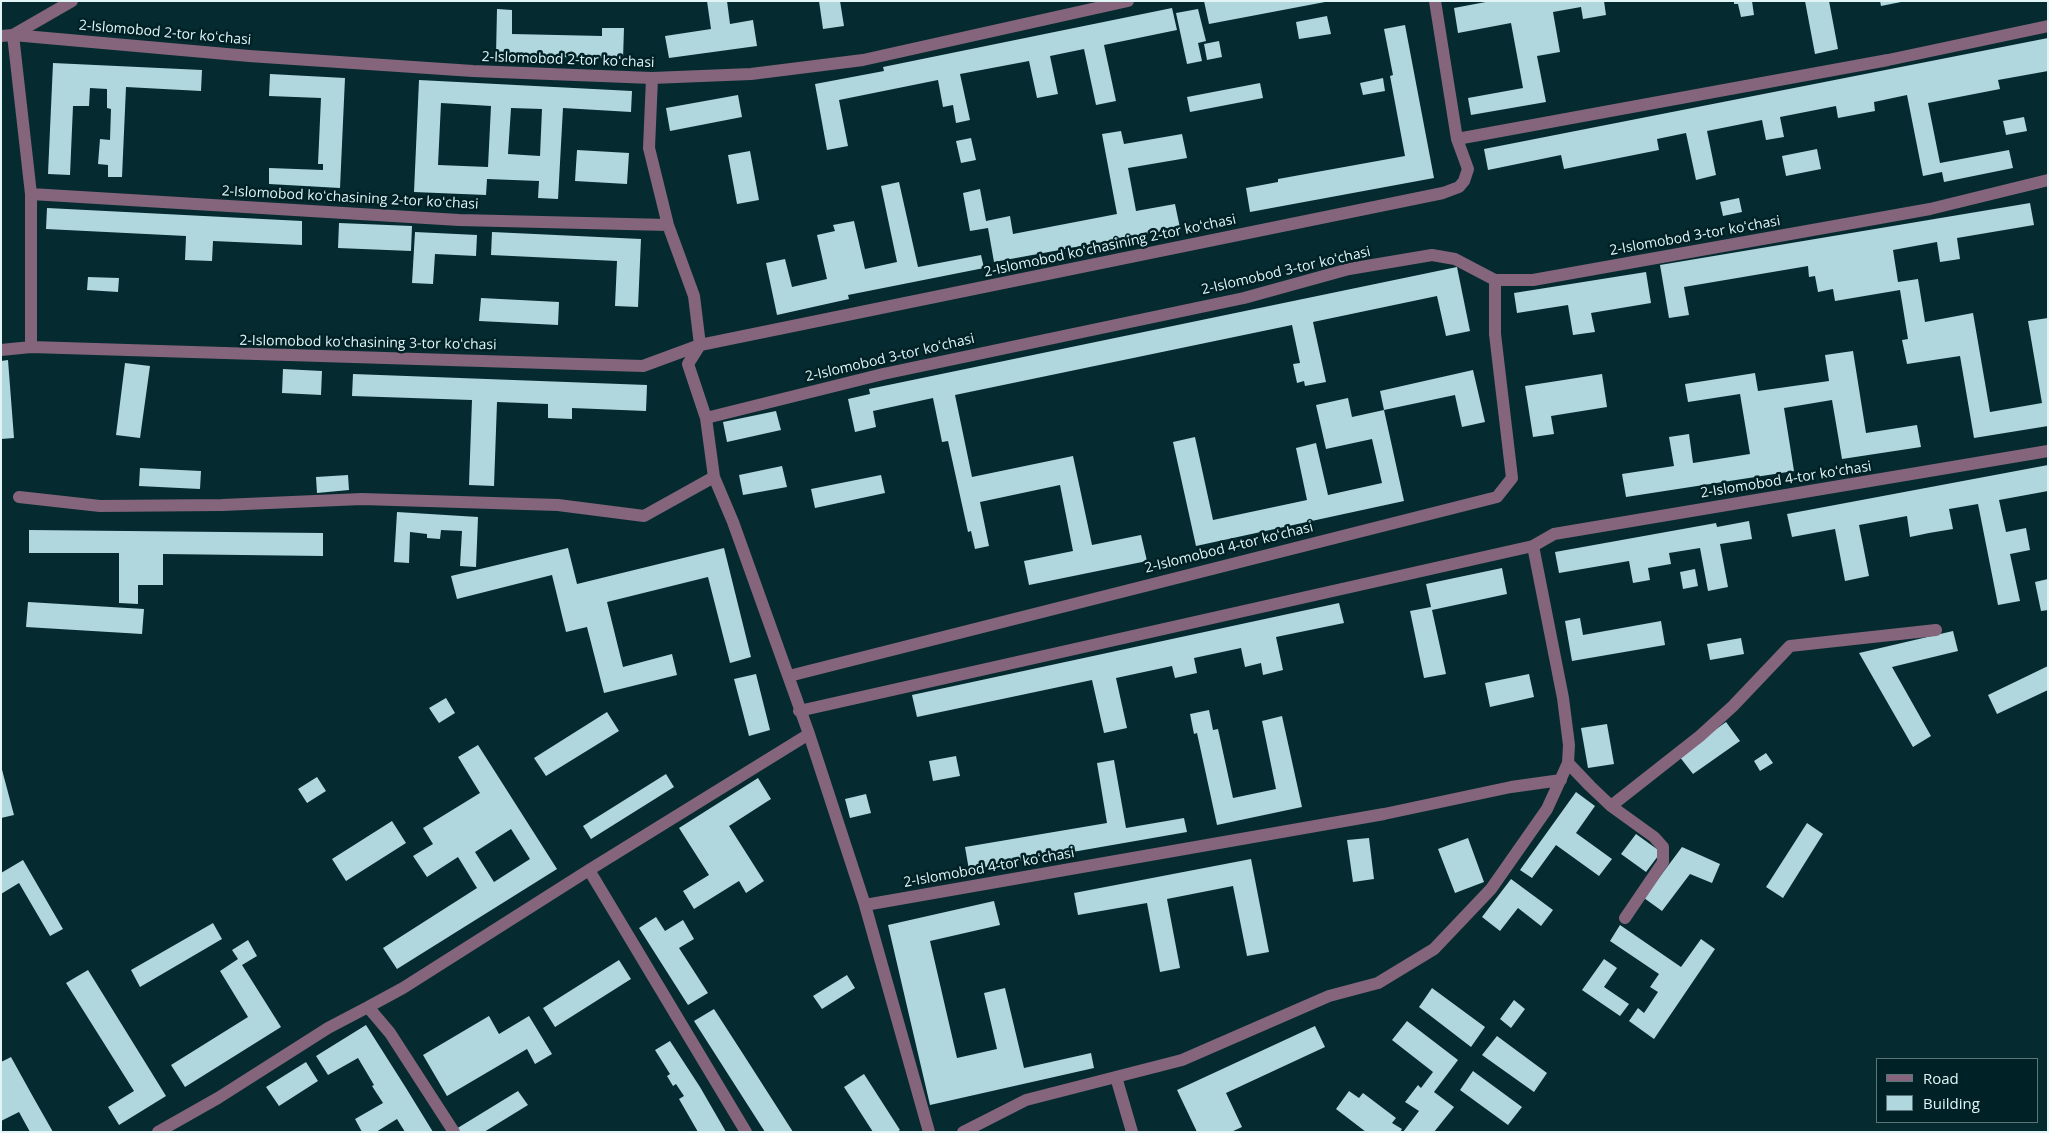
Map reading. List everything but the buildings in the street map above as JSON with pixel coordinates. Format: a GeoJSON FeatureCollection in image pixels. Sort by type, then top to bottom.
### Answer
{"type":"FeatureCollection","features":[{"type":"Feature","properties":{"kind":"street"},"geometry":{"type":"LineString","coordinates":[[31,347],[31,194],[7,35],[72,1]]}},
{"type":"Feature","properties":{"kind":"street","name":"2-Islomobod 2-tor koʻchasi"},"geometry":{"type":"LineString","coordinates":[[7,35],[249,56],[464,71],[652,78],[751,74],[863,60],[1128,1]]}},
{"type":"Feature","properties":{"kind":"street","name":"2-Islomobod koʻchasining 2-tor koʻchasi"},"geometry":{"type":"LineString","coordinates":[[700,345],[1443,193],[1458,187],[1464,181],[1468,170],[1457,139],[1435,1]]}},
{"type":"Feature","properties":{"kind":"street"},"geometry":{"type":"LineString","coordinates":[[1457,139],[1888,60],[2048,26]]}},
{"type":"Feature","properties":{"kind":"street"},"geometry":{"type":"LineString","coordinates":[[652,78],[649,148],[668,225],[694,296],[700,345],[688,364],[706,418],[714,477],[734,522],[789,676],[799,711],[809,734],[865,905],[929,1132]]}},
{"type":"Feature","properties":{"kind":"street","name":"2-Islomobod 3-tor koʻchasi"},"geometry":{"type":"LineString","coordinates":[[706,418],[883,374],[1244,298],[1349,269],[1432,255],[1455,259],[1495,280],[1533,280],[1930,210],[2048,180]]}},
{"type":"Feature","properties":{"kind":"street","name":"2-Islomobod koʻchasining 2-tor koʻchasi"},"geometry":{"type":"LineString","coordinates":[[31,194],[459,220],[668,225]]}},
{"type":"Feature","properties":{"kind":"street","name":"2-Islomobod 4-tor koʻchasi"},"geometry":{"type":"LineString","coordinates":[[789,676],[1497,497],[1512,478],[1495,334],[1495,280]]}},
{"type":"Feature","properties":{"kind":"street","name":"2-Islomobod koʻchasining 3-tor koʻchasi"},"geometry":{"type":"LineString","coordinates":[[1,350],[31,347],[642,366],[700,345]]}},
{"type":"Feature","properties":{"kind":"street","name":"2-Islomobod 4-tor koʻchasi"},"geometry":{"type":"LineString","coordinates":[[799,711],[1533,546],[1554,534],[2048,451]]}},
{"type":"Feature","properties":{"kind":"street"},"geometry":{"type":"LineString","coordinates":[[19,497],[100,506],[222,505],[362,499],[558,505],[644,516],[714,477]]}},
{"type":"Feature","properties":{"kind":"street"},"geometry":{"type":"LineString","coordinates":[[963,1132],[1026,1100],[1182,1060],[1329,996],[1378,983],[1434,949],[1491,890],[1547,809],[1568,763],[1569,746],[1563,698],[1533,546]]}},
{"type":"Feature","properties":{"kind":"street"},"geometry":{"type":"LineString","coordinates":[[1611,806],[1700,736],[1733,706],[1790,646],[1936,630]]}},
{"type":"Feature","properties":{"kind":"street"},"geometry":{"type":"LineString","coordinates":[[158,1132],[218,1098],[328,1028],[403,988],[809,734]]}},
{"type":"Feature","properties":{"kind":"street"},"geometry":{"type":"LineString","coordinates":[[1568,763],[1611,806],[1654,837],[1663,848],[1663,862],[1625,918]]}},
{"type":"Feature","properties":{"kind":"street","name":"2-Islomobod 4-tor koʻchasi"},"geometry":{"type":"LineString","coordinates":[[865,905],[1365,818],[1511,788],[1561,780]]}},
{"type":"Feature","properties":{"kind":"street"},"geometry":{"type":"LineString","coordinates":[[589,870],[746,1132]]}},
{"type":"Feature","properties":{"kind":"street"},"geometry":{"type":"LineString","coordinates":[[368,1007],[390,1033],[454,1132]]}},
{"type":"Feature","properties":{"kind":"street"},"geometry":{"type":"LineString","coordinates":[[1116,1077],[1132,1132]]}}]}
